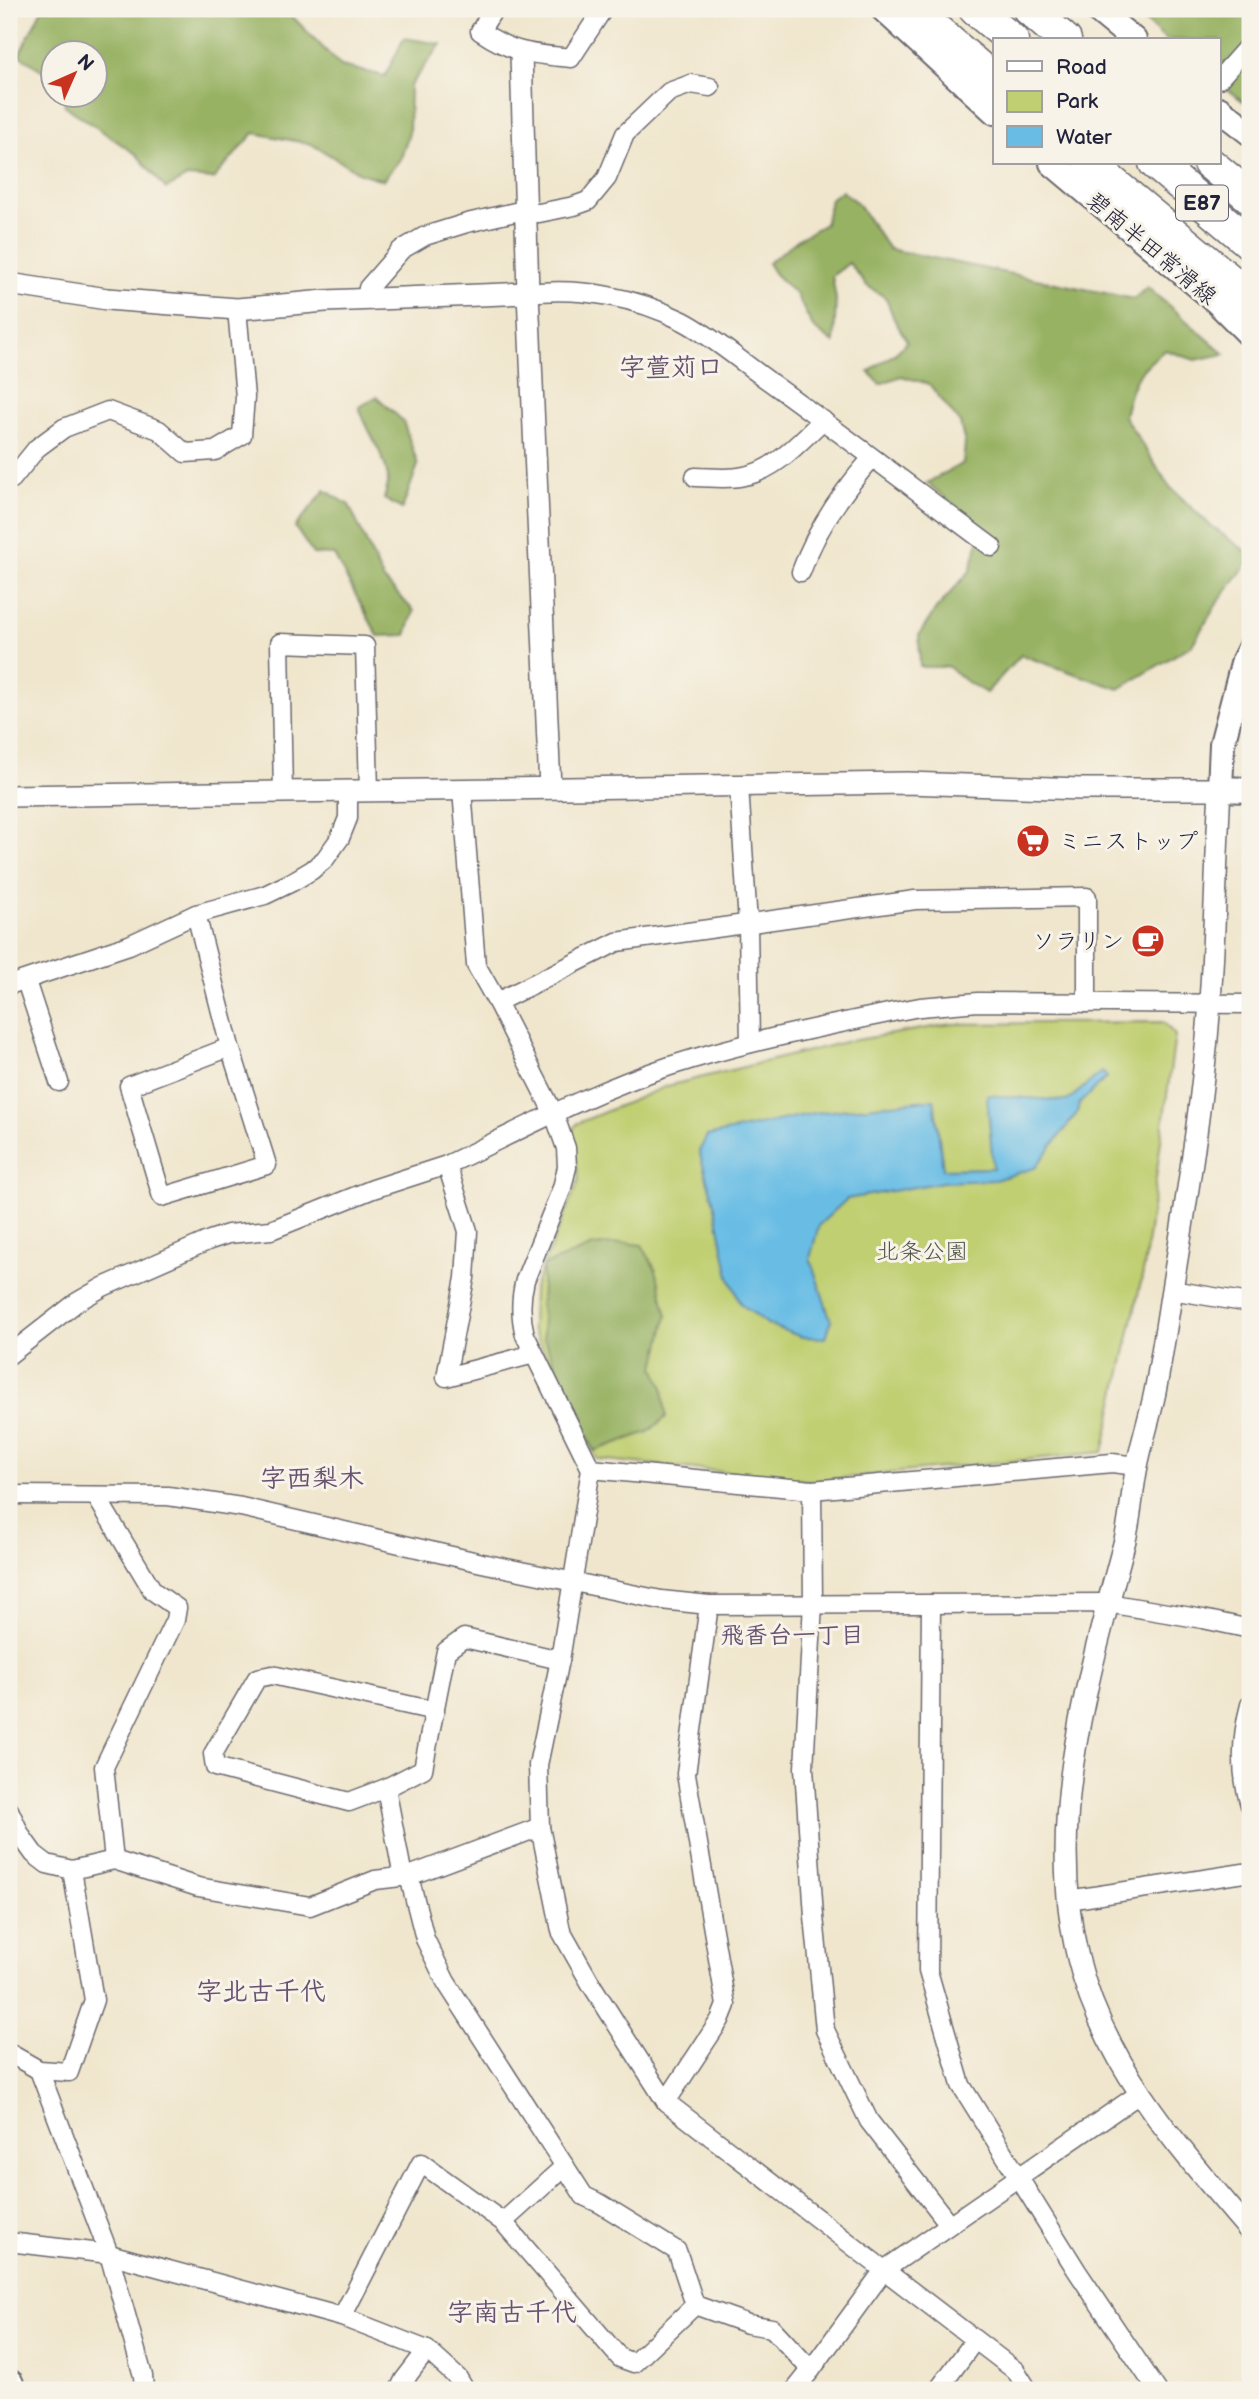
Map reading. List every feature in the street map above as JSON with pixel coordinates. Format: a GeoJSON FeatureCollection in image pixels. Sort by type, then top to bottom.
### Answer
{"type":"FeatureCollection","features":[{"type":"Feature","properties":{"kind":"highway"},"geometry":{"type":"LineString","coordinates":[[912,9],[993,79]]}},
{"type":"Feature","properties":{"kind":"highway"},"geometry":{"type":"LineString","coordinates":[[975,9],[1010,38]]}},
{"type":"Feature","properties":{"kind":"highway"},"geometry":{"type":"LineString","coordinates":[[1029,9],[1063,38]]}},
{"type":"Feature","properties":{"kind":"highway"},"geometry":{"type":"LineString","coordinates":[[1090,164],[1250,297]]}},
{"type":"Feature","properties":{"kind":"highway","name":"E87"},"geometry":{"type":"LineString","coordinates":[[1156,164],[1250,243]]}},
{"type":"Feature","properties":{"kind":"highway","name":"E87"},"geometry":{"type":"LineString","coordinates":[[1210,164],[1250,197]]}},
{"type":"Feature","properties":{"kind":"highway"},"geometry":{"type":"LineString","coordinates":[[9,2384],[11,2390]]}},
{"type":"Feature","properties":{"kind":"main road"},"geometry":{"type":"LineString","coordinates":[[883,9],[993,110]]}},
{"type":"Feature","properties":{"kind":"main road"},"geometry":{"type":"LineString","coordinates":[[1097,9],[1132,38]]}},
{"type":"Feature","properties":{"kind":"main road"},"geometry":{"type":"LineString","coordinates":[[1220,110],[1250,133]]}},
{"type":"Feature","properties":{"kind":"main road","name":"碧南半田常滑線"},"geometry":{"type":"LineString","coordinates":[[1053,164],[1216,301],[1250,335]]}},
{"type":"Feature","properties":{"kind":"main road"},"geometry":{"type":"LineString","coordinates":[[1250,648],[1244,660],[1222,744],[1220,789],[1250,790]]}},
{"type":"Feature","properties":{"kind":"street"},"geometry":{"type":"LineString","coordinates":[[494,9],[480,31],[522,53],[571,58],[603,9]]}},
{"type":"Feature","properties":{"kind":"street"},"geometry":{"type":"LineString","coordinates":[[1220,78],[1250,44]]}},
{"type":"Feature","properties":{"kind":"street"},"geometry":{"type":"LineString","coordinates":[[522,53],[528,293],[551,789]]}},
{"type":"Feature","properties":{"kind":"street"},"geometry":{"type":"LineString","coordinates":[[366,300],[368,288],[401,250],[425,236],[515,212],[539,213],[587,201],[607,178],[625,134],[660,100],[669,92],[691,84],[710,87]]}},
{"type":"Feature","properties":{"kind":"street"},"geometry":{"type":"LineString","coordinates":[[9,285],[107,299],[237,309],[549,291],[581,291],[617,297],[656,309],[685,322],[823,420],[992,547]]}},
{"type":"Feature","properties":{"kind":"street"},"geometry":{"type":"LineString","coordinates":[[9,477],[12,478],[37,448],[64,428],[108,411],[159,430],[185,453],[215,451],[242,435],[245,397],[237,309]]}},
{"type":"Feature","properties":{"kind":"street"},"geometry":{"type":"LineString","coordinates":[[695,477],[745,476],[768,467],[780,460],[823,420]]}},
{"type":"Feature","properties":{"kind":"street"},"geometry":{"type":"LineString","coordinates":[[800,572],[816,534],[853,480],[872,458]]}},
{"type":"Feature","properties":{"kind":"street"},"geometry":{"type":"LineString","coordinates":[[59,1082],[18,983],[58,967],[129,945],[196,914],[265,895],[312,870],[325,859],[340,838],[358,791],[365,646],[280,643],[283,793]]}},
{"type":"Feature","properties":{"kind":"street"},"geometry":{"type":"LineString","coordinates":[[9,796],[907,782],[1081,789],[1220,789],[1210,1003],[1189,1182],[1154,1392],[1137,1466],[1126,1535],[1107,1603],[1071,1766],[1065,1824],[1068,1900],[1077,1955],[1090,2001],[1139,2094],[1182,2151],[1250,2231]]}},
{"type":"Feature","properties":{"kind":"street"},"geometry":{"type":"LineString","coordinates":[[739,786],[748,923],[750,1043]]}},
{"type":"Feature","properties":{"kind":"street"},"geometry":{"type":"LineString","coordinates":[[462,790],[476,965],[498,1002],[554,1114],[566,1147],[562,1188],[521,1292],[521,1317],[525,1335],[591,1469],[560,1660],[538,1765],[540,1827],[561,1931],[666,2102],[1016,2371],[1028,2390]]}},
{"type":"Feature","properties":{"kind":"street"},"geometry":{"type":"LineString","coordinates":[[498,1002],[617,942],[915,900],[1087,897],[1087,1003]]}},
{"type":"Feature","properties":{"kind":"street"},"geometry":{"type":"LineString","coordinates":[[196,914],[230,1047],[267,1165],[162,1197],[129,1086],[230,1047]]}},
{"type":"Feature","properties":{"kind":"street"},"geometry":{"type":"LineString","coordinates":[[9,1355],[77,1302],[103,1287],[210,1240],[228,1234],[271,1230],[373,1189],[447,1165],[633,1079],[720,1050],[920,1007],[978,1002],[1250,1004]]}},
{"type":"Feature","properties":{"kind":"street"},"geometry":{"type":"LineString","coordinates":[[447,1165],[468,1231],[465,1278],[446,1377],[534,1354]]}},
{"type":"Feature","properties":{"kind":"street"},"geometry":{"type":"LineString","coordinates":[[1171,1290],[1250,1303]]}},
{"type":"Feature","properties":{"kind":"street"},"geometry":{"type":"LineString","coordinates":[[591,1469],[812,1490],[1112,1462],[1137,1466]]}},
{"type":"Feature","properties":{"kind":"street"},"geometry":{"type":"LineString","coordinates":[[812,1490],[813,1603],[804,1768],[825,2030],[869,2121],[949,2224]]}},
{"type":"Feature","properties":{"kind":"street"},"geometry":{"type":"LineString","coordinates":[[9,1494],[169,1496],[241,1507],[482,1563],[661,1600],[709,1605],[1107,1603],[1250,1629]]}},
{"type":"Feature","properties":{"kind":"street"},"geometry":{"type":"LineString","coordinates":[[96,1496],[153,1591],[177,1608],[175,1620],[104,1767],[114,1860]]}},
{"type":"Feature","properties":{"kind":"street"},"geometry":{"type":"LineString","coordinates":[[931,1604],[929,1971],[961,2085],[1018,2178],[1157,2390]]}},
{"type":"Feature","properties":{"kind":"street"},"geometry":{"type":"LineString","coordinates":[[666,2102],[720,2020],[726,2005],[686,1774],[709,1605]]}},
{"type":"Feature","properties":{"kind":"street"},"geometry":{"type":"LineString","coordinates":[[435,1711],[272,1675],[264,1676],[257,1678],[213,1754],[215,1767],[349,1802],[386,1788],[423,1769],[435,1711],[446,1651],[464,1638],[560,1660]]}},
{"type":"Feature","properties":{"kind":"street"},"geometry":{"type":"LineString","coordinates":[[1250,1704],[1242,1738],[1242,1764],[1250,1805]]}},
{"type":"Feature","properties":{"kind":"street"},"geometry":{"type":"LineString","coordinates":[[386,1788],[406,1876],[425,1939],[446,1982],[584,2196],[677,2251],[695,2305]]}},
{"type":"Feature","properties":{"kind":"street"},"geometry":{"type":"LineString","coordinates":[[9,1810],[20,1836],[34,1854],[47,1864],[72,1870],[114,1860],[198,1887],[310,1906],[375,1880],[406,1876],[540,1827]]}},
{"type":"Feature","properties":{"kind":"street"},"geometry":{"type":"LineString","coordinates":[[9,2053],[39,2070],[69,2072],[94,2000],[72,1870]]}},
{"type":"Feature","properties":{"kind":"street"},"geometry":{"type":"LineString","coordinates":[[1068,1900],[1250,1872]]}},
{"type":"Feature","properties":{"kind":"street"},"geometry":{"type":"LineString","coordinates":[[39,2070],[109,2254],[143,2376],[144,2390]]}},
{"type":"Feature","properties":{"kind":"street"},"geometry":{"type":"LineString","coordinates":[[795,2390],[884,2270],[1139,2094]]}},
{"type":"Feature","properties":{"kind":"street"},"geometry":{"type":"LineString","coordinates":[[342,2317],[421,2164],[503,2222],[620,2358],[634,2363],[695,2305]]}},
{"type":"Feature","properties":{"kind":"street"},"geometry":{"type":"LineString","coordinates":[[503,2222],[565,2166]]}},
{"type":"Feature","properties":{"kind":"street"},"geometry":{"type":"LineString","coordinates":[[9,2242],[109,2254],[342,2317],[427,2350],[458,2378],[465,2390]]}},
{"type":"Feature","properties":{"kind":"street"},"geometry":{"type":"LineString","coordinates":[[695,2305],[748,2324],[772,2328],[811,2370]]}},
{"type":"Feature","properties":{"kind":"street"},"geometry":{"type":"LineString","coordinates":[[938,2390],[975,2340]]}},
{"type":"Feature","properties":{"kind":"street"},"geometry":{"type":"LineString","coordinates":[[399,2390],[427,2350]]}},
{"type":"Feature","properties":{"kind":"green space"},"geometry":{"type":"Polygon","coordinates":[[[42,9],[285,9],[341,66],[385,76],[404,38],[441,44],[410,86],[409,133],[401,158],[383,180],[360,173],[311,144],[254,133],[213,179],[187,177],[166,189],[137,155],[68,108],[108,108],[108,38],[38,38],[38,68],[19,55],[42,9]]]}},
{"type":"Feature","properties":{"kind":"green space"},"geometry":{"type":"Polygon","coordinates":[[[1132,9],[1250,9],[1250,106],[1220,85],[1220,38],[1164,38],[1132,9]]]}},
{"type":"Feature","properties":{"kind":"green space"},"geometry":{"type":"Polygon","coordinates":[[[842,191],[857,203],[889,249],[1134,299],[1147,287],[1225,354],[1195,360],[1165,350],[1141,371],[1130,394],[1124,416],[1169,486],[1211,526],[1250,554],[1250,560],[1218,602],[1192,645],[1119,689],[1021,655],[986,693],[949,667],[920,667],[919,635],[936,609],[970,571],[982,528],[927,483],[963,463],[965,444],[960,423],[929,384],[901,376],[880,384],[869,372],[907,341],[886,298],[866,285],[849,263],[832,276],[836,299],[834,343],[813,327],[796,294],[775,274],[768,263],[800,238],[825,224],[831,198],[842,191]]]}},
{"type":"Feature","properties":{"kind":"green space"},"geometry":{"type":"Polygon","coordinates":[[[377,397],[403,421],[418,465],[402,509],[384,499],[388,484],[385,464],[359,407],[377,397]]]}},
{"type":"Feature","properties":{"kind":"green space"},"geometry":{"type":"Polygon","coordinates":[[[325,490],[349,505],[383,579],[414,611],[406,635],[378,636],[334,555],[313,554],[295,527],[325,490]]]}},
{"type":"Feature","properties":{"kind":"green space","name":"北条公園"},"geometry":{"type":"Polygon","coordinates":[[[1163,1022],[1175,1035],[1144,1268],[1103,1452],[812,1481],[597,1459],[532,1328],[533,1290],[579,1180],[571,1131],[578,1123],[667,1086],[845,1042],[951,1024],[1163,1022]]]}},
{"type":"Feature","properties":{"kind":"green space"},"geometry":{"type":"Polygon","coordinates":[[[624,1243],[642,1245],[656,1270],[667,1316],[655,1367],[663,1388],[666,1417],[648,1432],[594,1451],[544,1339],[541,1305],[543,1266],[593,1246],[624,1243]]]}},
{"type":"Feature","properties":{"kind":"water"},"geometry":{"type":"Polygon","coordinates":[[[1102,1072],[1107,1077],[1079,1104],[1077,1113],[1035,1168],[995,1180],[943,1182],[847,1199],[819,1225],[810,1258],[831,1321],[826,1338],[802,1337],[769,1325],[741,1304],[729,1277],[715,1207],[699,1151],[707,1136],[814,1113],[934,1099],[943,1169],[993,1168],[987,1095],[1067,1101],[1102,1072]]]}},
{"type":"Feature","properties":{"kind":"place","name":"ミニストップ"},"geometry":{"type":"Point","coordinates":[1033,841]}},
{"type":"Feature","properties":{"kind":"place","name":"ソラリン"},"geometry":{"type":"Point","coordinates":[1148,941]}},
{"type":"Feature","properties":{"kind":"district","name":"字萱苅口"},"geometry":{"type":"Point","coordinates":[671,367]}},
{"type":"Feature","properties":{"kind":"district","name":"字西梨木"},"geometry":{"type":"Point","coordinates":[312,1478]}},
{"type":"Feature","properties":{"kind":"district","name":"飛香台一丁目"},"geometry":{"type":"Point","coordinates":[792,1635]}},
{"type":"Feature","properties":{"kind":"district","name":"字北古千代"},"geometry":{"type":"Point","coordinates":[261,1991]}},
{"type":"Feature","properties":{"kind":"district","name":"字南古千代"},"geometry":{"type":"Point","coordinates":[512,2312]}}]}
